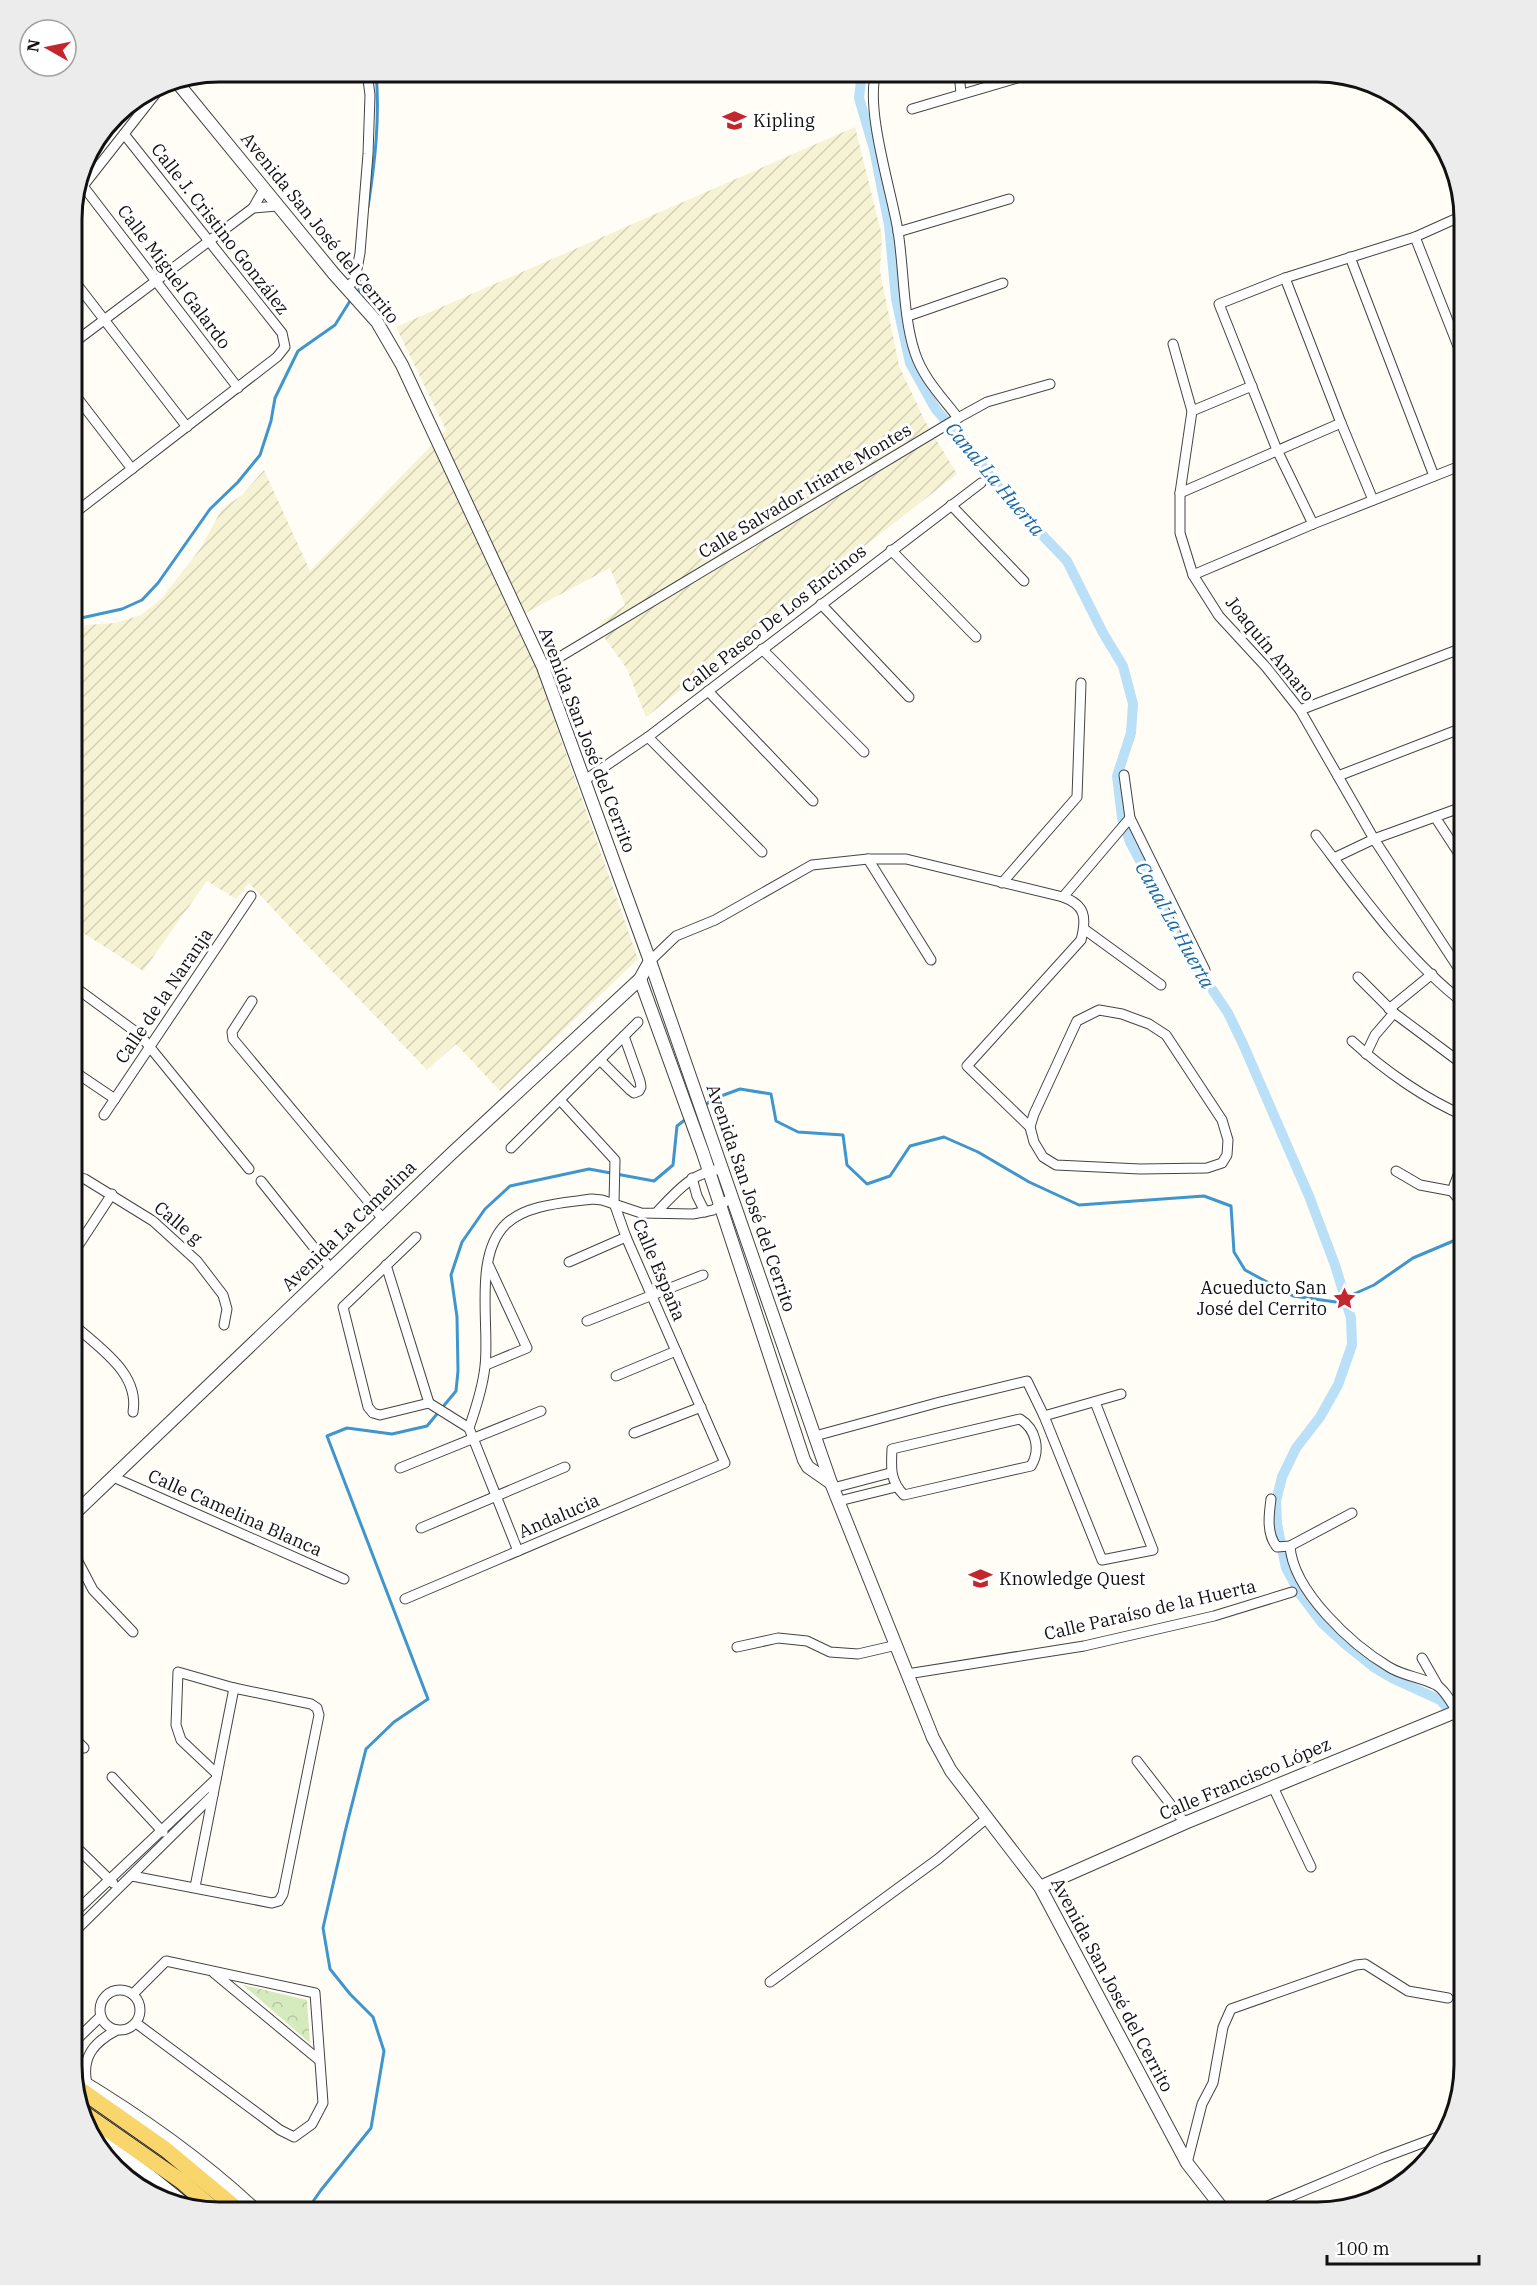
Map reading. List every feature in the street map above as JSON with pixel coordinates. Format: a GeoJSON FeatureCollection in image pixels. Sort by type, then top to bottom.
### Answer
{"type":"FeatureCollection","features":[{"type":"Feature","properties":{"kind":"main road"},"geometry":{"type":"LineString","coordinates":[[85,2088],[165,2149],[229,2202]]}},
{"type":"Feature","properties":{"kind":"main road"},"geometry":{"type":"LineString","coordinates":[[94,2120],[181,2181],[205,2201]]}},
{"type":"Feature","properties":{"kind":"street"},"geometry":{"type":"LineString","coordinates":[[348,287],[355,280],[360,253],[368,154],[368,83]]}},
{"type":"Feature","properties":{"kind":"street"},"geometry":{"type":"LineString","coordinates":[[873,83],[874,110],[898,231],[914,353],[923,372],[956,419]]}},
{"type":"Feature","properties":{"kind":"street"},"geometry":{"type":"LineString","coordinates":[[960,83],[962,94]]}},
{"type":"Feature","properties":{"kind":"street"},"geometry":{"type":"LineString","coordinates":[[912,109],[1000,83]]}},
{"type":"Feature","properties":{"kind":"street","name":"Avenida San José del Cerrito"},"geometry":{"type":"LineString","coordinates":[[182,88],[277,206],[377,322],[402,365],[543,668],[650,961],[697,1100],[698,1122],[708,1171],[804,1460],[808,1467],[832,1486]]}},
{"type":"Feature","properties":{"kind":"street"},"geometry":{"type":"LineString","coordinates":[[90,176],[148,103]]}},
{"type":"Feature","properties":{"kind":"street","name":"Calle J. Cristino González"},"geometry":{"type":"LineString","coordinates":[[124,134],[282,333],[285,346],[278,357],[238,388]]}},
{"type":"Feature","properties":{"kind":"street"},"geometry":{"type":"LineString","coordinates":[[83,336],[254,208],[264,189]]}},
{"type":"Feature","properties":{"kind":"street","name":"Calle Miguel Galardo"},"geometry":{"type":"LineString","coordinates":[[85,194],[156,281],[238,388]]}},
{"type":"Feature","properties":{"kind":"street"},"geometry":{"type":"LineString","coordinates":[[898,231],[1009,199]]}},
{"type":"Feature","properties":{"kind":"street"},"geometry":{"type":"LineString","coordinates":[[254,208],[277,206]]}},
{"type":"Feature","properties":{"kind":"street"},"geometry":{"type":"LineString","coordinates":[[1313,524],[1277,450],[1219,304],[1285,278],[1415,237],[1454,220]]}},
{"type":"Feature","properties":{"kind":"street"},"geometry":{"type":"LineString","coordinates":[[1415,237],[1454,336]]}},
{"type":"Feature","properties":{"kind":"street"},"geometry":{"type":"LineString","coordinates":[[1350,257],[1434,476]]}},
{"type":"Feature","properties":{"kind":"street"},"geometry":{"type":"LineString","coordinates":[[1285,278],[1373,500]]}},
{"type":"Feature","properties":{"kind":"street"},"geometry":{"type":"LineString","coordinates":[[908,316],[1003,283]]}},
{"type":"Feature","properties":{"kind":"street"},"geometry":{"type":"LineString","coordinates":[[83,292],[187,427]]}},
{"type":"Feature","properties":{"kind":"street","name":"Joaquín Amaro"},"geometry":{"type":"LineString","coordinates":[[1173,344],[1192,411],[1180,493],[1180,532],[1193,575],[1220,616],[1266,667],[1300,710],[1374,839],[1454,961]]}},
{"type":"Feature","properties":{"kind":"street","name":"Calle Salvador Iriarte Montes"},"geometry":{"type":"LineString","coordinates":[[543,668],[956,419],[987,402],[1050,384]]}},
{"type":"Feature","properties":{"kind":"street"},"geometry":{"type":"LineString","coordinates":[[1192,411],[1252,386]]}},
{"type":"Feature","properties":{"kind":"street"},"geometry":{"type":"LineString","coordinates":[[83,507],[238,388]]}},
{"type":"Feature","properties":{"kind":"street"},"geometry":{"type":"LineString","coordinates":[[83,405],[132,469]]}},
{"type":"Feature","properties":{"kind":"street"},"geometry":{"type":"LineString","coordinates":[[1180,493],[1341,423]]}},
{"type":"Feature","properties":{"kind":"street"},"geometry":{"type":"LineString","coordinates":[[1193,575],[1454,468]]}},
{"type":"Feature","properties":{"kind":"street","name":"Calle Paseo De Los Encinos"},"geometry":{"type":"LineString","coordinates":[[585,780],[648,737],[981,483]]}},
{"type":"Feature","properties":{"kind":"street"},"geometry":{"type":"LineString","coordinates":[[951,505],[1024,580]]}},
{"type":"Feature","properties":{"kind":"street"},"geometry":{"type":"LineString","coordinates":[[891,550],[976,637]]}},
{"type":"Feature","properties":{"kind":"street"},"geometry":{"type":"LineString","coordinates":[[821,604],[909,697]]}},
{"type":"Feature","properties":{"kind":"street"},"geometry":{"type":"LineString","coordinates":[[762,650],[864,752]]}},
{"type":"Feature","properties":{"kind":"street"},"geometry":{"type":"LineString","coordinates":[[1300,710],[1454,651]]}},
{"type":"Feature","properties":{"kind":"street"},"geometry":{"type":"LineString","coordinates":[[1002,884],[1077,797],[1081,683]]}},
{"type":"Feature","properties":{"kind":"street"},"geometry":{"type":"LineString","coordinates":[[708,691],[813,801]]}},
{"type":"Feature","properties":{"kind":"street"},"geometry":{"type":"LineString","coordinates":[[1338,776],[1454,731]]}},
{"type":"Feature","properties":{"kind":"street"},"geometry":{"type":"LineString","coordinates":[[648,737],[762,852]]}},
{"type":"Feature","properties":{"kind":"street"},"geometry":{"type":"LineString","coordinates":[[1124,775],[1130,819],[1205,970]]}},
{"type":"Feature","properties":{"kind":"street"},"geometry":{"type":"LineString","coordinates":[[1334,858],[1374,839],[1454,810]]}},
{"type":"Feature","properties":{"kind":"street"},"geometry":{"type":"LineString","coordinates":[[1435,817],[1454,846]]}},
{"type":"Feature","properties":{"kind":"street"},"geometry":{"type":"LineString","coordinates":[[1063,897],[1130,819]]}},
{"type":"Feature","properties":{"kind":"street"},"geometry":{"type":"LineString","coordinates":[[1316,835],[1400,941],[1454,996]]}},
{"type":"Feature","properties":{"kind":"street"},"geometry":{"type":"LineString","coordinates":[[868,859],[932,960]]}},
{"type":"Feature","properties":{"kind":"street"},"geometry":{"type":"LineString","coordinates":[[650,961],[676,936],[716,920],[812,865],[868,859],[906,859],[1076,902],[1082,909],[1084,919],[1081,940],[967,1066],[1030,1127],[1034,1142],[1043,1157],[1056,1165],[1140,1169],[1207,1167],[1222,1163],[1227,1155],[1228,1140],[1222,1120],[1166,1035],[1149,1024],[1122,1014],[1099,1010],[1077,1022],[1030,1127]]}},
{"type":"Feature","properties":{"kind":"street","name":"Calle de la Naranja"},"geometry":{"type":"LineString","coordinates":[[104,1115],[251,896]]}},
{"type":"Feature","properties":{"kind":"street"},"geometry":{"type":"LineString","coordinates":[[1084,929],[1161,985]]}},
{"type":"Feature","properties":{"kind":"street","name":"Avenida La Camelina"},"geometry":{"type":"LineString","coordinates":[[83,1506],[382,1219],[640,979],[650,961]]}},
{"type":"Feature","properties":{"kind":"street"},"geometry":{"type":"LineString","coordinates":[[1366,1054],[1375,1035],[1392,1011],[1432,974]]}},
{"type":"Feature","properties":{"kind":"street"},"geometry":{"type":"LineString","coordinates":[[1358,977],[1392,1011],[1454,1058]]}},
{"type":"Feature","properties":{"kind":"street","name":"Avenida San José del Cerrito"},"geometry":{"type":"LineString","coordinates":[[640,979],[686,1106],[698,1122],[721,1169],[832,1486],[933,1738],[951,1771],[1040,1887],[1187,2163],[1217,2202]]}},
{"type":"Feature","properties":{"kind":"street"},"geometry":{"type":"LineString","coordinates":[[83,993],[140,1035],[249,1169]]}},
{"type":"Feature","properties":{"kind":"street"},"geometry":{"type":"LineString","coordinates":[[252,1001],[232,1032],[233,1039],[382,1219]]}},
{"type":"Feature","properties":{"kind":"street"},"geometry":{"type":"LineString","coordinates":[[511,1148],[638,1022]]}},
{"type":"Feature","properties":{"kind":"street"},"geometry":{"type":"LineString","coordinates":[[600,1060],[630,1090],[634,1093],[639,1091],[640,1081],[624,1036]]}},
{"type":"Feature","properties":{"kind":"street"},"geometry":{"type":"LineString","coordinates":[[1352,1041],[1366,1054],[1441,1106],[1454,1111]]}},
{"type":"Feature","properties":{"kind":"street"},"geometry":{"type":"LineString","coordinates":[[83,1077],[115,1098]]}},
{"type":"Feature","properties":{"kind":"street","name":"Calle España"},"geometry":{"type":"LineString","coordinates":[[560,1100],[613,1155],[616,1166],[614,1203],[626,1237],[725,1463]]}},
{"type":"Feature","properties":{"kind":"street","name":"Calle España"},"geometry":{"type":"LineString","coordinates":[[656,1213],[692,1178],[708,1171],[721,1169]]}},
{"type":"Feature","properties":{"kind":"street"},"geometry":{"type":"LineString","coordinates":[[1396,1171],[1419,1185],[1452,1191],[1454,1193]]}},
{"type":"Feature","properties":{"kind":"street"},"geometry":{"type":"LineString","coordinates":[[692,1178],[705,1212]]}},
{"type":"Feature","properties":{"kind":"street","name":"Calle g"},"geometry":{"type":"LineString","coordinates":[[83,1179],[153,1221],[197,1261],[223,1295],[227,1309],[224,1325]]}},
{"type":"Feature","properties":{"kind":"street"},"geometry":{"type":"LineString","coordinates":[[261,1181],[331,1269]]}},
{"type":"Feature","properties":{"kind":"street"},"geometry":{"type":"LineString","coordinates":[[1452,1191],[1454,1186]]}},
{"type":"Feature","properties":{"kind":"street"},"geometry":{"type":"LineString","coordinates":[[83,1238],[111,1194]]}},
{"type":"Feature","properties":{"kind":"street","name":"Calle España"},"geometry":{"type":"LineString","coordinates":[[656,1213],[705,1212],[720,1206],[731,1198]]}},
{"type":"Feature","properties":{"kind":"street"},"geometry":{"type":"LineString","coordinates":[[469,1428],[486,1365],[484,1296],[488,1265],[494,1243],[506,1224],[529,1210],[592,1200],[614,1203],[630,1210],[656,1213]]}},
{"type":"Feature","properties":{"kind":"street"},"geometry":{"type":"LineString","coordinates":[[416,1237],[343,1307],[368,1407],[373,1413],[380,1415],[432,1405],[469,1428],[518,1551]]}},
{"type":"Feature","properties":{"kind":"street"},"geometry":{"type":"LineString","coordinates":[[569,1262],[626,1237]]}},
{"type":"Feature","properties":{"kind":"street"},"geometry":{"type":"LineString","coordinates":[[386,1265],[432,1405]]}},
{"type":"Feature","properties":{"kind":"street"},"geometry":{"type":"LineString","coordinates":[[486,1365],[527,1348],[488,1265]]}},
{"type":"Feature","properties":{"kind":"street"},"geometry":{"type":"LineString","coordinates":[[587,1321],[703,1275]]}},
{"type":"Feature","properties":{"kind":"street"},"geometry":{"type":"LineString","coordinates":[[83,1332],[103,1349],[130,1382],[135,1401],[133,1412]]}},
{"type":"Feature","properties":{"kind":"street"},"geometry":{"type":"LineString","coordinates":[[616,1376],[676,1350]]}},
{"type":"Feature","properties":{"kind":"street"},"geometry":{"type":"LineString","coordinates":[[815,1436],[1027,1381],[1044,1416],[1102,1560],[1153,1551],[1095,1402]]}},
{"type":"Feature","properties":{"kind":"street"},"geometry":{"type":"LineString","coordinates":[[1044,1416],[1121,1394]]}},
{"type":"Feature","properties":{"kind":"street"},"geometry":{"type":"LineString","coordinates":[[634,1433],[701,1407]]}},
{"type":"Feature","properties":{"kind":"street"},"geometry":{"type":"LineString","coordinates":[[400,1468],[542,1411]]}},
{"type":"Feature","properties":{"kind":"street"},"geometry":{"type":"LineString","coordinates":[[1020,1419],[1027,1423],[1036,1440],[1036,1457],[1031,1466],[904,1495],[896,1487],[890,1473],[892,1449],[1020,1419]]}},
{"type":"Feature","properties":{"kind":"street"},"geometry":{"type":"LineString","coordinates":[[804,1460],[817,1464],[821,1455]]}},
{"type":"Feature","properties":{"kind":"street","name":"Andalucia"},"geometry":{"type":"LineString","coordinates":[[405,1599],[725,1463]]}},
{"type":"Feature","properties":{"kind":"street"},"geometry":{"type":"LineString","coordinates":[[421,1528],[565,1467]]}},
{"type":"Feature","properties":{"kind":"street"},"geometry":{"type":"LineString","coordinates":[[832,1486],[890,1473]]}},
{"type":"Feature","properties":{"kind":"street","name":"Calle Camelina Blanca"},"geometry":{"type":"LineString","coordinates":[[113,1477],[344,1579]]}},
{"type":"Feature","properties":{"kind":"street"},"geometry":{"type":"LineString","coordinates":[[839,1501],[896,1487]]}},
{"type":"Feature","properties":{"kind":"street"},"geometry":{"type":"LineString","coordinates":[[1271,1499],[1271,1541],[1284,1547],[1311,1598],[1359,1647],[1391,1669],[1438,1686]]}},
{"type":"Feature","properties":{"kind":"street"},"geometry":{"type":"LineString","coordinates":[[1284,1547],[1352,1513]]}},
{"type":"Feature","properties":{"kind":"street"},"geometry":{"type":"LineString","coordinates":[[83,1571],[93,1590],[133,1632]]}},
{"type":"Feature","properties":{"kind":"street","name":"Calle Paraíso de la Huerta"},"geometry":{"type":"LineString","coordinates":[[907,1674],[1084,1646],[1214,1616],[1292,1592]]}},
{"type":"Feature","properties":{"kind":"street"},"geometry":{"type":"LineString","coordinates":[[738,1647],[778,1638],[807,1641],[830,1652],[858,1654],[897,1646]]}},
{"type":"Feature","properties":{"kind":"street"},"geometry":{"type":"LineString","coordinates":[[1422,1658],[1438,1686],[1454,1707]]}},
{"type":"Feature","properties":{"kind":"street"},"geometry":{"type":"LineString","coordinates":[[132,1876],[272,1902],[279,1901],[283,1894],[319,1715],[317,1708],[311,1704],[234,1688],[178,1672],[176,1725],[181,1740],[216,1777]]}},
{"type":"Feature","properties":{"kind":"street"},"geometry":{"type":"LineString","coordinates":[[195,1887],[234,1688]]}},
{"type":"Feature","properties":{"kind":"street","name":"Calle Francisco López"},"geometry":{"type":"LineString","coordinates":[[1040,1887],[1185,1823],[1454,1711]]}},
{"type":"Feature","properties":{"kind":"street"},"geometry":{"type":"LineString","coordinates":[[1137,1761],[1185,1823]]}},
{"type":"Feature","properties":{"kind":"street"},"geometry":{"type":"LineString","coordinates":[[111,1777],[169,1838]]}},
{"type":"Feature","properties":{"kind":"street"},"geometry":{"type":"LineString","coordinates":[[83,1904],[216,1777]]}},
{"type":"Feature","properties":{"kind":"street"},"geometry":{"type":"LineString","coordinates":[[1273,1786],[1311,1867]]}},
{"type":"Feature","properties":{"kind":"street"},"geometry":{"type":"LineString","coordinates":[[83,1924],[213,1794]]}},
{"type":"Feature","properties":{"kind":"street"},"geometry":{"type":"LineString","coordinates":[[770,1982],[938,1859],[987,1818]]}},
{"type":"Feature","properties":{"kind":"street"},"geometry":{"type":"LineString","coordinates":[[83,1854],[118,1888]]}},
{"type":"Feature","properties":{"kind":"street"},"geometry":{"type":"LineString","coordinates":[[132,1994],[166,1961],[315,1993],[323,2103],[312,2124],[294,2138],[135,2023]]}},
{"type":"Feature","properties":{"kind":"street"},"geometry":{"type":"LineString","coordinates":[[1187,2163],[1202,2104],[1213,2083],[1223,2027],[1231,2009],[1356,1965],[1365,1964],[1408,1991],[1448,1998]]}},
{"type":"Feature","properties":{"kind":"street"},"geometry":{"type":"LineString","coordinates":[[213,1972],[319,2060]]}},
{"type":"Feature","properties":{"kind":"street"},"geometry":{"type":"LineString","coordinates":[[84,2078],[94,2044],[117,2030],[130,2028],[140,2012],[140,2005],[132,1994],[121,1990],[109,1994],[101,2004],[101,2016],[105,2023],[117,2030]]}},
{"type":"Feature","properties":{"kind":"street"},"geometry":{"type":"LineString","coordinates":[[83,2033],[101,2016]]}},
{"type":"Feature","properties":{"kind":"street"},"geometry":{"type":"LineString","coordinates":[[85,2088],[183,2148],[248,2202]]}},
{"type":"Feature","properties":{"kind":"street"},"geometry":{"type":"LineString","coordinates":[[1277,2202],[1433,2139]]}},
{"type":"Feature","properties":{"kind":"street"},"geometry":{"type":"LineString","coordinates":[[109,2146],[171,2193]]}},
{"type":"Feature","properties":{"kind":"shaded area"},"geometry":{"type":"Polygon","coordinates":[[[855,127],[882,236],[880,271],[899,366],[925,421],[957,474],[646,717],[627,669],[602,634],[600,623],[625,605],[610,568],[514,619],[535,665],[638,959],[500,1091],[456,1044],[427,1070],[249,883],[236,899],[207,881],[143,971],[83,933],[83,626],[116,623],[141,615],[161,599],[200,549],[222,509],[242,495],[264,470],[310,571],[446,430],[396,327],[855,127]]]}},
{"type":"Feature","properties":{"kind":"green space"},"geometry":{"type":"Polygon","coordinates":[[[243,1985],[307,2000],[310,2043],[243,1985]]]}},
{"type":"Feature","properties":{"kind":"waterway"},"geometry":{"type":"LineString","coordinates":[[368,207],[376,140],[376,83]]}},
{"type":"Feature","properties":{"kind":"waterway","name":"Canal La Huerta"},"geometry":{"type":"LineString","coordinates":[[861,83],[859,98],[874,149],[889,225],[896,299],[910,363],[935,408],[1006,497],[1067,561],[1103,633],[1123,666],[1133,704],[1131,733],[1117,776],[1122,818],[1130,842],[1195,964],[1228,1013],[1243,1044],[1309,1196],[1335,1265],[1351,1318],[1352,1345],[1338,1385],[1320,1417],[1296,1448],[1282,1477],[1276,1501],[1277,1524],[1286,1568],[1300,1594],[1322,1623],[1344,1643],[1375,1668],[1440,1700],[1454,1715]]}},
{"type":"Feature","properties":{"kind":"waterway"},"geometry":{"type":"LineString","coordinates":[[359,292],[360,274]]}},
{"type":"Feature","properties":{"kind":"waterway"},"geometry":{"type":"LineString","coordinates":[[83,618],[122,609],[142,600],[158,583],[210,509],[238,482],[260,455],[271,421],[275,398],[298,351],[335,325],[350,301]]}},
{"type":"Feature","properties":{"kind":"waterway"},"geometry":{"type":"LineString","coordinates":[[704,1106],[713,1099],[740,1089],[771,1094],[776,1121],[798,1132],[843,1135],[847,1165],[867,1184],[890,1176],[910,1146],[944,1137],[978,1152],[1029,1182],[1079,1205],[1204,1196],[1231,1206],[1234,1252],[1245,1270],[1293,1296],[1336,1302],[1374,1285],[1413,1258],[1454,1241]]}},
{"type":"Feature","properties":{"kind":"waterway"},"geometry":{"type":"LineString","coordinates":[[313,2202],[371,2128],[384,2051],[373,2017],[330,1969],[323,1928],[345,1832],[366,1749],[394,1722],[428,1699],[327,1436],[347,1428],[392,1434],[427,1426],[456,1391],[457,1317],[451,1275],[462,1242],[485,1209],[510,1186],[589,1169],[654,1181],[673,1165],[677,1126],[686,1119]]}},
{"type":"Feature","properties":{"kind":"place","name":"Kipling"},"geometry":{"type":"Point","coordinates":[735,121]}},
{"type":"Feature","properties":{"kind":"place","name":"Acueducto San José del Cerrito"},"geometry":{"type":"Point","coordinates":[1345,1298]}},
{"type":"Feature","properties":{"kind":"place","name":"Knowledge Quest"},"geometry":{"type":"Point","coordinates":[981,1579]}}]}
